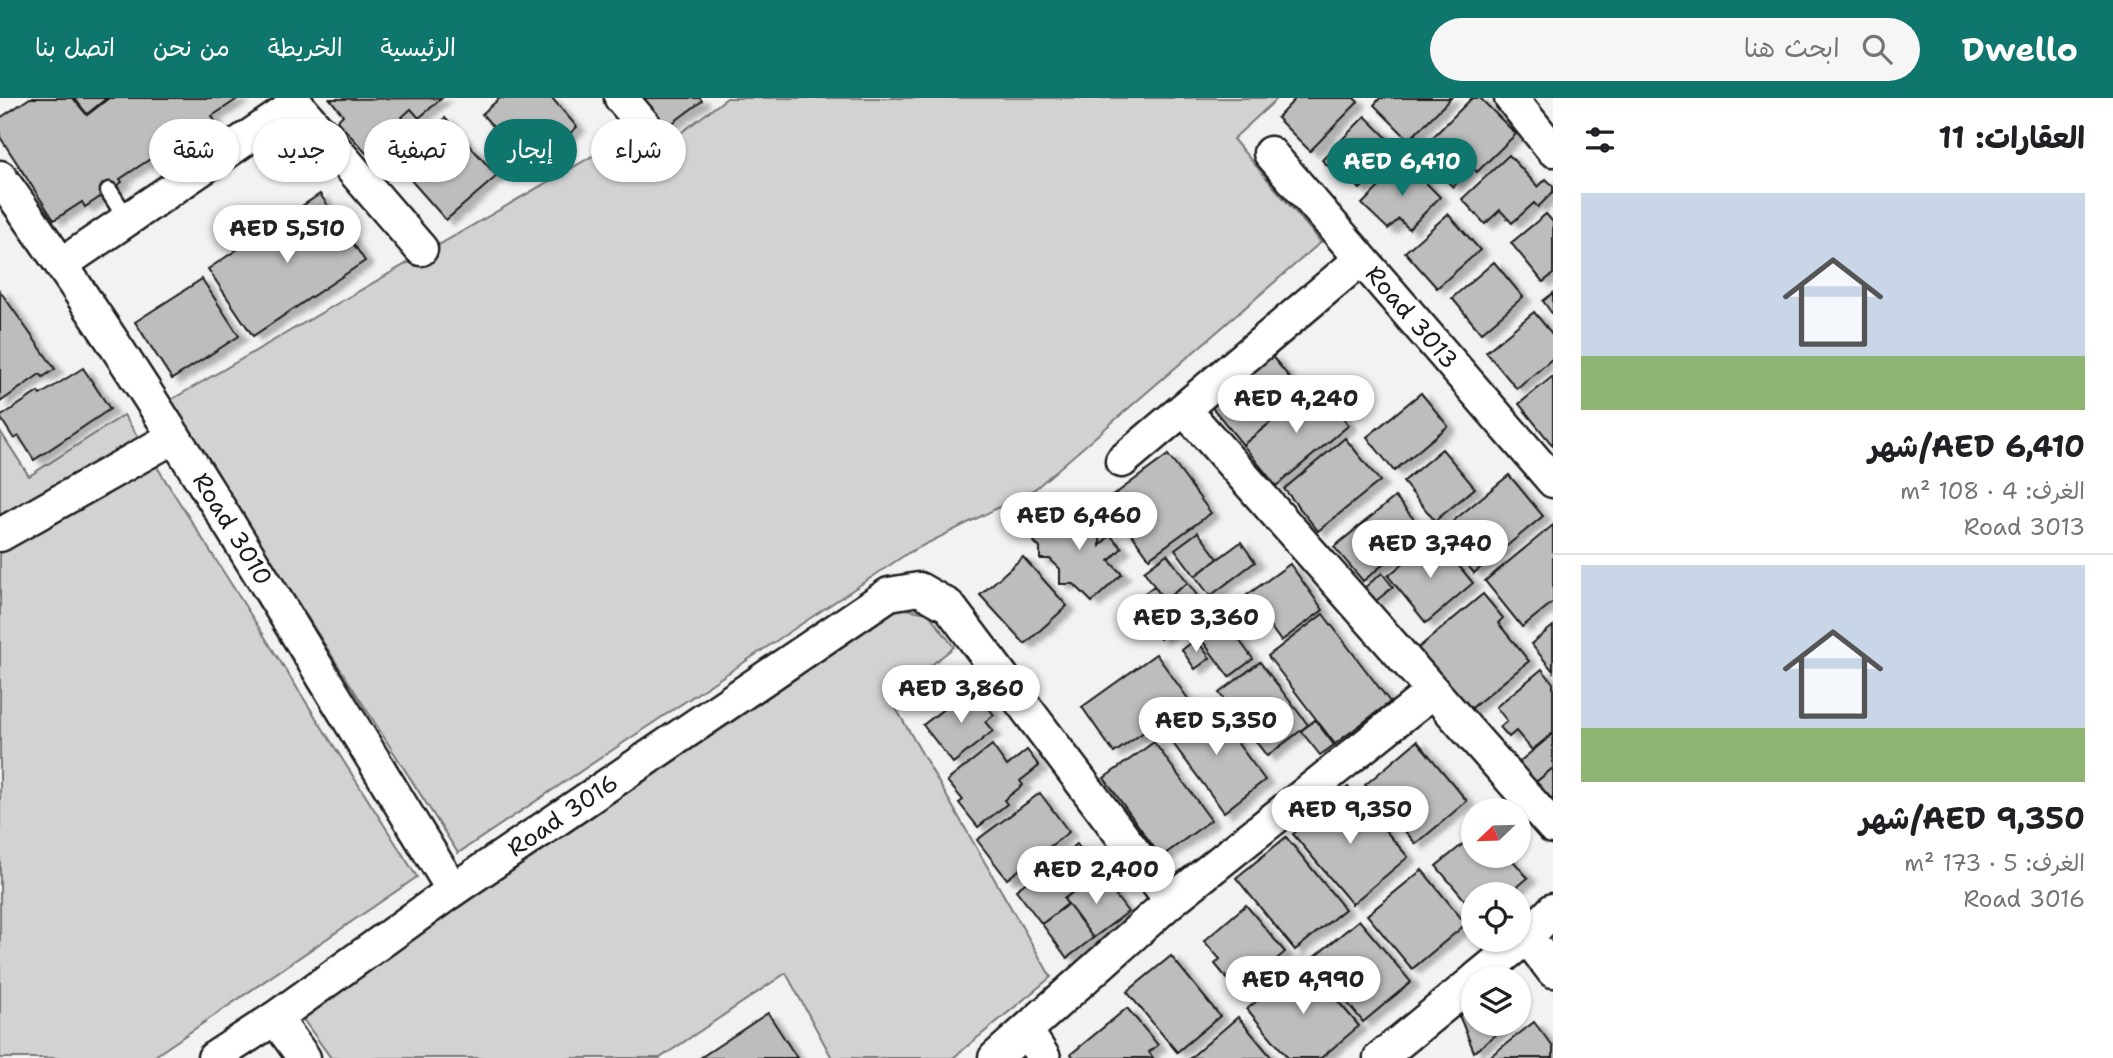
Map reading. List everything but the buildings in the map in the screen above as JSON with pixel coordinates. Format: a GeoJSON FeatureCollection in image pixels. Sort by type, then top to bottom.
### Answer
{"type":"FeatureCollection","features":[{"type":"Feature","properties":{"kind":"street"},"geometry":{"type":"LineString","coordinates":[[621,98],[639,119]]}},
{"type":"Feature","properties":{"kind":"street"},"geometry":{"type":"LineString","coordinates":[[1511,98],[1553,150]]}},
{"type":"Feature","properties":{"kind":"street"},"geometry":{"type":"LineString","coordinates":[[239,142],[294,101],[421,249]]}},
{"type":"Feature","properties":{"kind":"street","name":"Road 3013"},"geometry":{"type":"LineString","coordinates":[[1270,153],[1553,481]]}},
{"type":"Feature","properties":{"kind":"street","name":"Road 3010"},"geometry":{"type":"LineString","coordinates":[[0,177],[62,264],[174,437],[453,890]]}},
{"type":"Feature","properties":{"kind":"street"},"geometry":{"type":"LineString","coordinates":[[62,264],[182,182]]}},
{"type":"Feature","properties":{"kind":"street"},"geometry":{"type":"LineString","coordinates":[[1122,461],[1361,259]]}},
{"type":"Feature","properties":{"kind":"street"},"geometry":{"type":"LineString","coordinates":[[1184,409],[1553,827]]}},
{"type":"Feature","properties":{"kind":"street"},"geometry":{"type":"LineString","coordinates":[[0,534],[174,437]]}},
{"type":"Feature","properties":{"kind":"street","name":"Road 3016"},"geometry":{"type":"LineString","coordinates":[[214,1058],[275,1018],[453,890],[889,594],[919,589],[949,606],[1171,901]]}},
{"type":"Feature","properties":{"kind":"street"},"geometry":{"type":"LineString","coordinates":[[995,1058],[1171,901],[1432,692]]}},
{"type":"Feature","properties":{"kind":"street"},"geometry":{"type":"LineString","coordinates":[[1531,933],[1553,910]]}},
{"type":"Feature","properties":{"kind":"street"},"geometry":{"type":"LineString","coordinates":[[1531,942],[1553,971]]}},
{"type":"Feature","properties":{"kind":"street"},"geometry":{"type":"LineString","coordinates":[[1492,966],[1509,952]]}},
{"type":"Feature","properties":{"kind":"street"},"geometry":{"type":"LineString","coordinates":[[1380,1058],[1461,991]]}},
{"type":"Feature","properties":{"kind":"street"},"geometry":{"type":"LineString","coordinates":[[275,1018],[304,1058]]}},
{"type":"Feature","properties":{"kind":"street"},"geometry":{"type":"LineString","coordinates":[[1027,1032],[1044,1058]]}},
{"type":"Feature","properties":{"kind":"lane"},"geometry":{"type":"LineString","coordinates":[[109,191],[127,219]]}},
{"type":"Feature","properties":{"kind":"shaded area"},"geometry":{"type":"Polygon","coordinates":[[[727,98],[1278,98],[1233,139],[1321,242],[1035,489],[908,553],[458,853],[169,401],[548,182],[577,182],[577,165],[591,157],[591,182],[686,182],[686,129],[727,98]]]}},
{"type":"Feature","properties":{"kind":"shaded area"},"geometry":{"type":"Polygon","coordinates":[[[124,415],[417,877],[152,1058],[0,1058],[0,431],[29,476],[124,415]]]}},
{"type":"Feature","properties":{"kind":"shaded area"},"geometry":{"type":"Polygon","coordinates":[[[900,608],[928,613],[954,647],[890,698],[1051,977],[953,1058],[832,1058],[786,973],[660,1058],[331,1058],[300,1015],[900,608]]]}}]}
